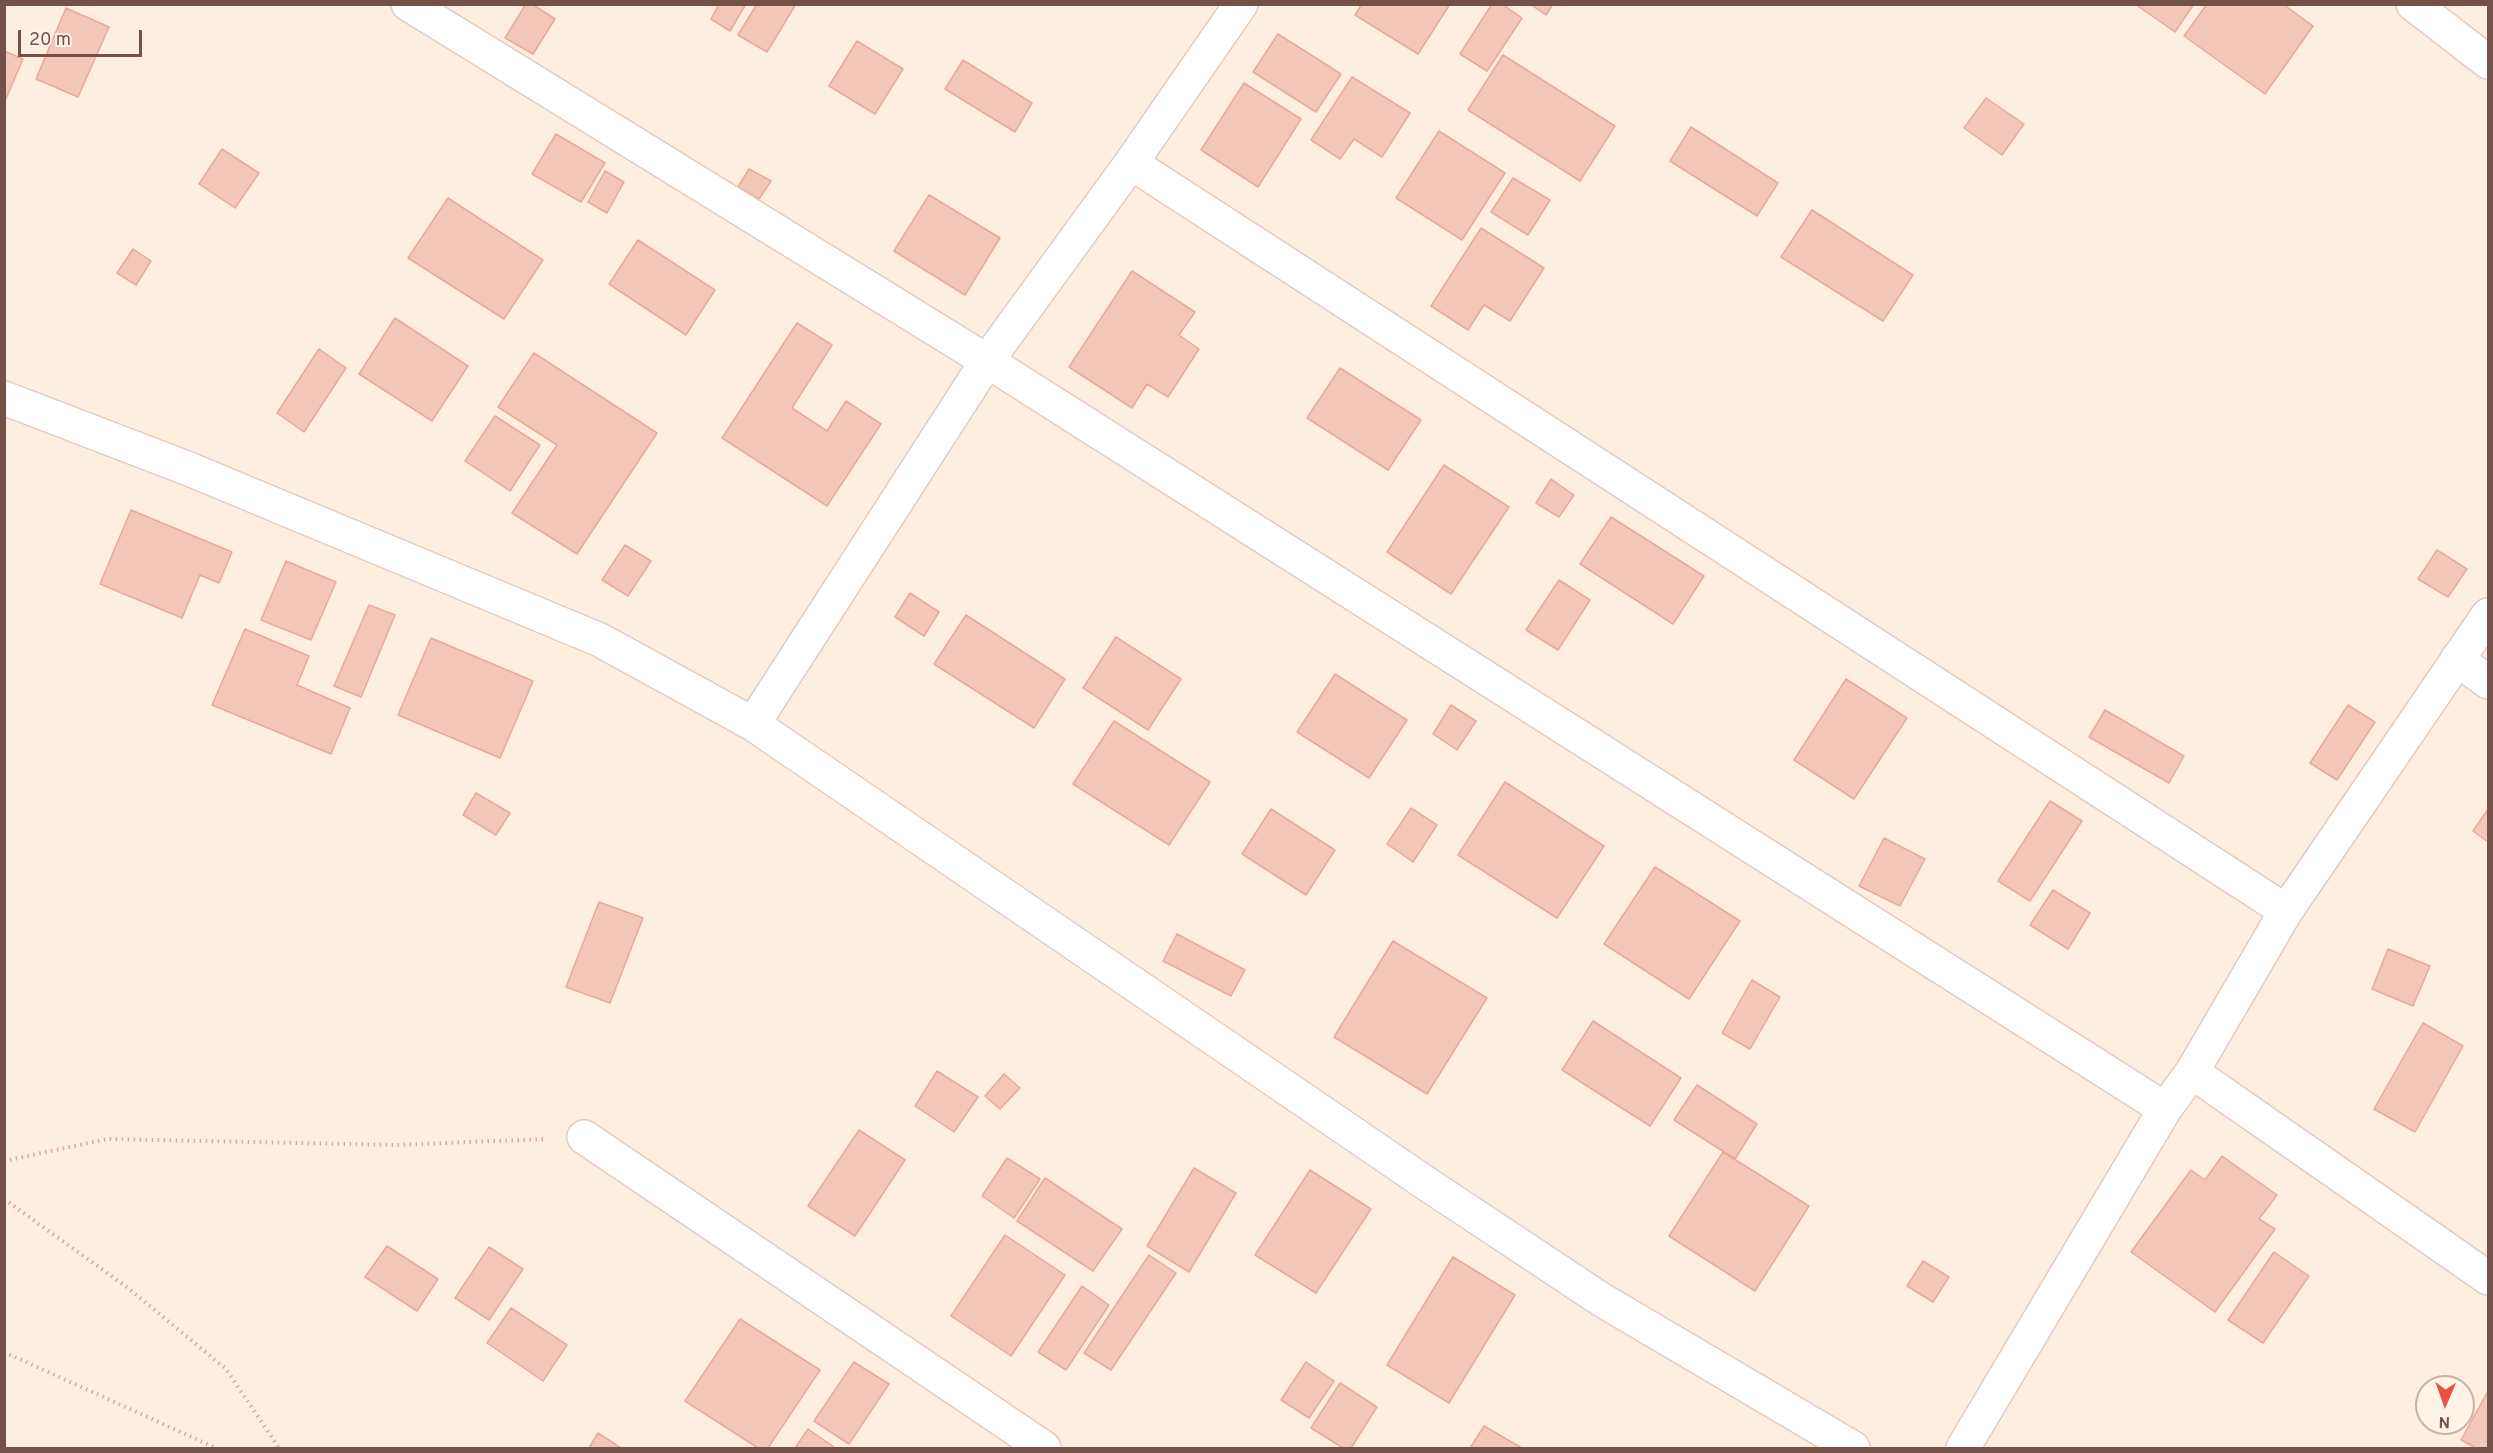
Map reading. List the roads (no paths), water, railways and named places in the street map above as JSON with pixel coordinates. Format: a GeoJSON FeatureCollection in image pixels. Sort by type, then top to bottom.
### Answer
{"type":"FeatureCollection","features":[{"type":"Feature","properties":{"kind":"street"},"geometry":{"type":"LineString","coordinates":[[408,4],[987,361],[2165,1109]]}},
{"type":"Feature","properties":{"kind":"street"},"geometry":{"type":"LineString","coordinates":[[2413,4],[2488,62]]}},
{"type":"Feature","properties":{"kind":"street"},"geometry":{"type":"LineString","coordinates":[[753,724],[987,361],[1131,163],[1241,5]]}},
{"type":"Feature","properties":{"kind":"street"},"geometry":{"type":"LineString","coordinates":[[1131,163],[2286,911]]}},
{"type":"Feature","properties":{"kind":"street"},"geometry":{"type":"LineString","coordinates":[[4,398],[189,469],[600,640],[753,724],[1602,1300],[1853,1449]]}},
{"type":"Feature","properties":{"kind":"street"},"geometry":{"type":"LineString","coordinates":[[1969,1447],[2165,1109],[2192,1072],[2286,911],[2488,615]]}},
{"type":"Feature","properties":{"kind":"street"},"geometry":{"type":"LineString","coordinates":[[2457,659],[2488,682]]}},
{"type":"Feature","properties":{"kind":"street"},"geometry":{"type":"LineString","coordinates":[[2192,1072],[2488,1278]]}},
{"type":"Feature","properties":{"kind":"street"},"geometry":{"type":"LineString","coordinates":[[584,1137],[1044,1449]]}}]}
